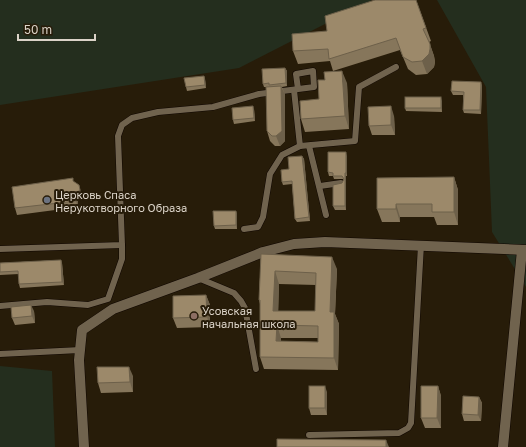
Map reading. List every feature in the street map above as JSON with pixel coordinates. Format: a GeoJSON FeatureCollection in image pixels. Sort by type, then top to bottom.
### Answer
{"type":"FeatureCollection","features":[{"type":"Feature","properties":{"kind":"street"},"geometry":{"type":"LineString","coordinates":[[84,447],[79,360],[82,330],[113,309],[198,278],[263,252],[294,244],[325,242],[524,250],[503,447]]}},
{"type":"Feature","properties":{"kind":"lane"},"geometry":{"type":"LineString","coordinates":[[244,229],[258,227],[263,217],[270,174],[282,155],[300,146],[356,141],[359,87],[396,67]]}},
{"type":"Feature","properties":{"kind":"lane"},"geometry":{"type":"LineString","coordinates":[[0,306],[47,302],[88,305],[108,299],[122,259],[118,136],[122,125],[132,118],[158,112],[213,107],[259,94],[296,90],[300,146]]}},
{"type":"Feature","properties":{"kind":"lane"},"geometry":{"type":"LineString","coordinates":[[309,146],[326,215]]}},
{"type":"Feature","properties":{"kind":"lane"},"geometry":{"type":"LineString","coordinates":[[320,186],[341,183]]}},
{"type":"Feature","properties":{"kind":"lane"},"geometry":{"type":"LineString","coordinates":[[0,249],[122,245]]}},
{"type":"Feature","properties":{"kind":"lane"},"geometry":{"type":"LineString","coordinates":[[309,435],[399,433],[408,428],[411,424],[421,245]]}},
{"type":"Feature","properties":{"kind":"lane"},"geometry":{"type":"LineString","coordinates":[[198,278],[234,293],[241,301],[245,308],[256,369]]}},
{"type":"Feature","properties":{"kind":"lane"},"geometry":{"type":"LineString","coordinates":[[0,354],[80,350]]}},
{"type":"Feature","properties":{"kind":"green space"},"geometry":{"type":"Polygon","coordinates":[[[0,0],[372,0],[239,68],[0,105],[0,0]]]}},
{"type":"Feature","properties":{"kind":"green space"},"geometry":{"type":"Polygon","coordinates":[[[437,0],[526,0],[526,287],[492,232],[486,87],[437,0]]]}},
{"type":"Feature","properties":{"kind":"green space"},"geometry":{"type":"Polygon","coordinates":[[[0,366],[52,371],[55,447],[0,447],[0,366]]]}},
{"type":"Feature","properties":{"kind":"building"},"geometry":{"type":"Polygon","coordinates":[[[375,0],[416,0],[426,28],[423,29],[430,44],[429,54],[422,61],[412,62],[403,57],[396,38],[329,59],[328,49],[293,51],[292,34],[327,31],[325,16],[375,0]]]}},
{"type":"Feature","properties":{"kind":"building"},"geometry":{"type":"Polygon","coordinates":[[[285,68],[286,83],[269,85],[269,83],[263,84],[262,69],[285,68]]]}},
{"type":"Feature","properties":{"kind":"building"},"geometry":{"type":"Polygon","coordinates":[[[342,71],[345,116],[301,119],[300,101],[319,99],[318,80],[325,80],[324,72],[342,71]]]}},
{"type":"Feature","properties":{"kind":"building"},"geometry":{"type":"Polygon","coordinates":[[[204,76],[205,85],[186,87],[184,78],[204,76]]]}},
{"type":"Feature","properties":{"kind":"building"},"geometry":{"type":"Polygon","coordinates":[[[452,81],[481,82],[480,110],[463,110],[464,92],[451,91],[452,81]]]}},
{"type":"Feature","properties":{"kind":"building"},"geometry":{"type":"Polygon","coordinates":[[[281,86],[282,131],[276,136],[272,136],[267,131],[266,87],[281,86]]]}},
{"type":"Feature","properties":{"kind":"building"},"geometry":{"type":"Polygon","coordinates":[[[405,97],[441,97],[441,108],[405,108],[405,97]]]}},
{"type":"Feature","properties":{"kind":"building"},"geometry":{"type":"Polygon","coordinates":[[[253,106],[254,118],[233,120],[232,108],[253,106]]]}},
{"type":"Feature","properties":{"kind":"building"},"geometry":{"type":"Polygon","coordinates":[[[391,106],[391,125],[369,126],[368,107],[391,106]]]}},
{"type":"Feature","properties":{"kind":"building"},"geometry":{"type":"Polygon","coordinates":[[[328,152],[346,152],[345,206],[333,206],[333,185],[342,183],[344,179],[342,176],[333,176],[333,173],[328,172],[328,152]]]}},
{"type":"Feature","properties":{"kind":"building"},"geometry":{"type":"Polygon","coordinates":[[[302,156],[309,217],[295,219],[292,181],[282,182],[281,170],[289,169],[288,157],[302,156]]]}},
{"type":"Feature","properties":{"kind":"building"},"geometry":{"type":"Polygon","coordinates":[[[454,177],[454,212],[432,212],[432,204],[396,204],[396,209],[377,209],[377,178],[454,177]]]}},
{"type":"Feature","properties":{"kind":"building","name":"Церковь Спаса Нерукотворного Образа"},"geometry":{"type":"Polygon","coordinates":[[[73,178],[73,181],[79,185],[80,190],[75,194],[76,201],[15,208],[12,187],[73,178]]]}},
{"type":"Feature","properties":{"kind":"building"},"geometry":{"type":"Polygon","coordinates":[[[213,211],[236,211],[236,225],[214,226],[213,211]]]}},
{"type":"Feature","properties":{"kind":"building"},"geometry":{"type":"Polygon","coordinates":[[[261,254],[332,257],[330,312],[334,312],[334,358],[260,357],[259,300],[261,254]],[[275,271],[273,311],[315,311],[316,273],[275,271]],[[277,325],[276,341],[318,342],[318,326],[277,325]]]}},
{"type":"Feature","properties":{"kind":"building"},"geometry":{"type":"Polygon","coordinates":[[[61,260],[62,282],[19,284],[18,271],[0,272],[0,263],[61,260]]]}},
{"type":"Feature","properties":{"kind":"building"},"geometry":{"type":"Polygon","coordinates":[[[206,295],[207,317],[173,318],[173,296],[206,295]]]}},
{"type":"Feature","properties":{"kind":"building"},"geometry":{"type":"Polygon","coordinates":[[[31,305],[32,316],[12,318],[11,307],[31,305]]]}},
{"type":"Feature","properties":{"kind":"building"},"geometry":{"type":"Polygon","coordinates":[[[97,367],[129,367],[130,382],[98,383],[97,367]]]}},
{"type":"Feature","properties":{"kind":"building"},"geometry":{"type":"Polygon","coordinates":[[[309,386],[325,386],[325,408],[309,408],[309,386]]]}},
{"type":"Feature","properties":{"kind":"building"},"geometry":{"type":"Polygon","coordinates":[[[421,386],[438,386],[437,418],[421,418],[421,386]]]}},
{"type":"Feature","properties":{"kind":"building"},"geometry":{"type":"Polygon","coordinates":[[[463,396],[479,397],[478,415],[462,414],[463,396]]]}},
{"type":"Feature","properties":{"kind":"building"},"geometry":{"type":"Polygon","coordinates":[[[277,439],[386,440],[386,447],[277,447],[277,439]]]}},
{"type":"Feature","properties":{"kind":"place","name":"Церковь Спаса Нерукотворного Образа"},"geometry":{"type":"Point","coordinates":[47,200]}},
{"type":"Feature","properties":{"kind":"place","name":"Усовская начальная школа"},"geometry":{"type":"Point","coordinates":[194,316]}}]}
